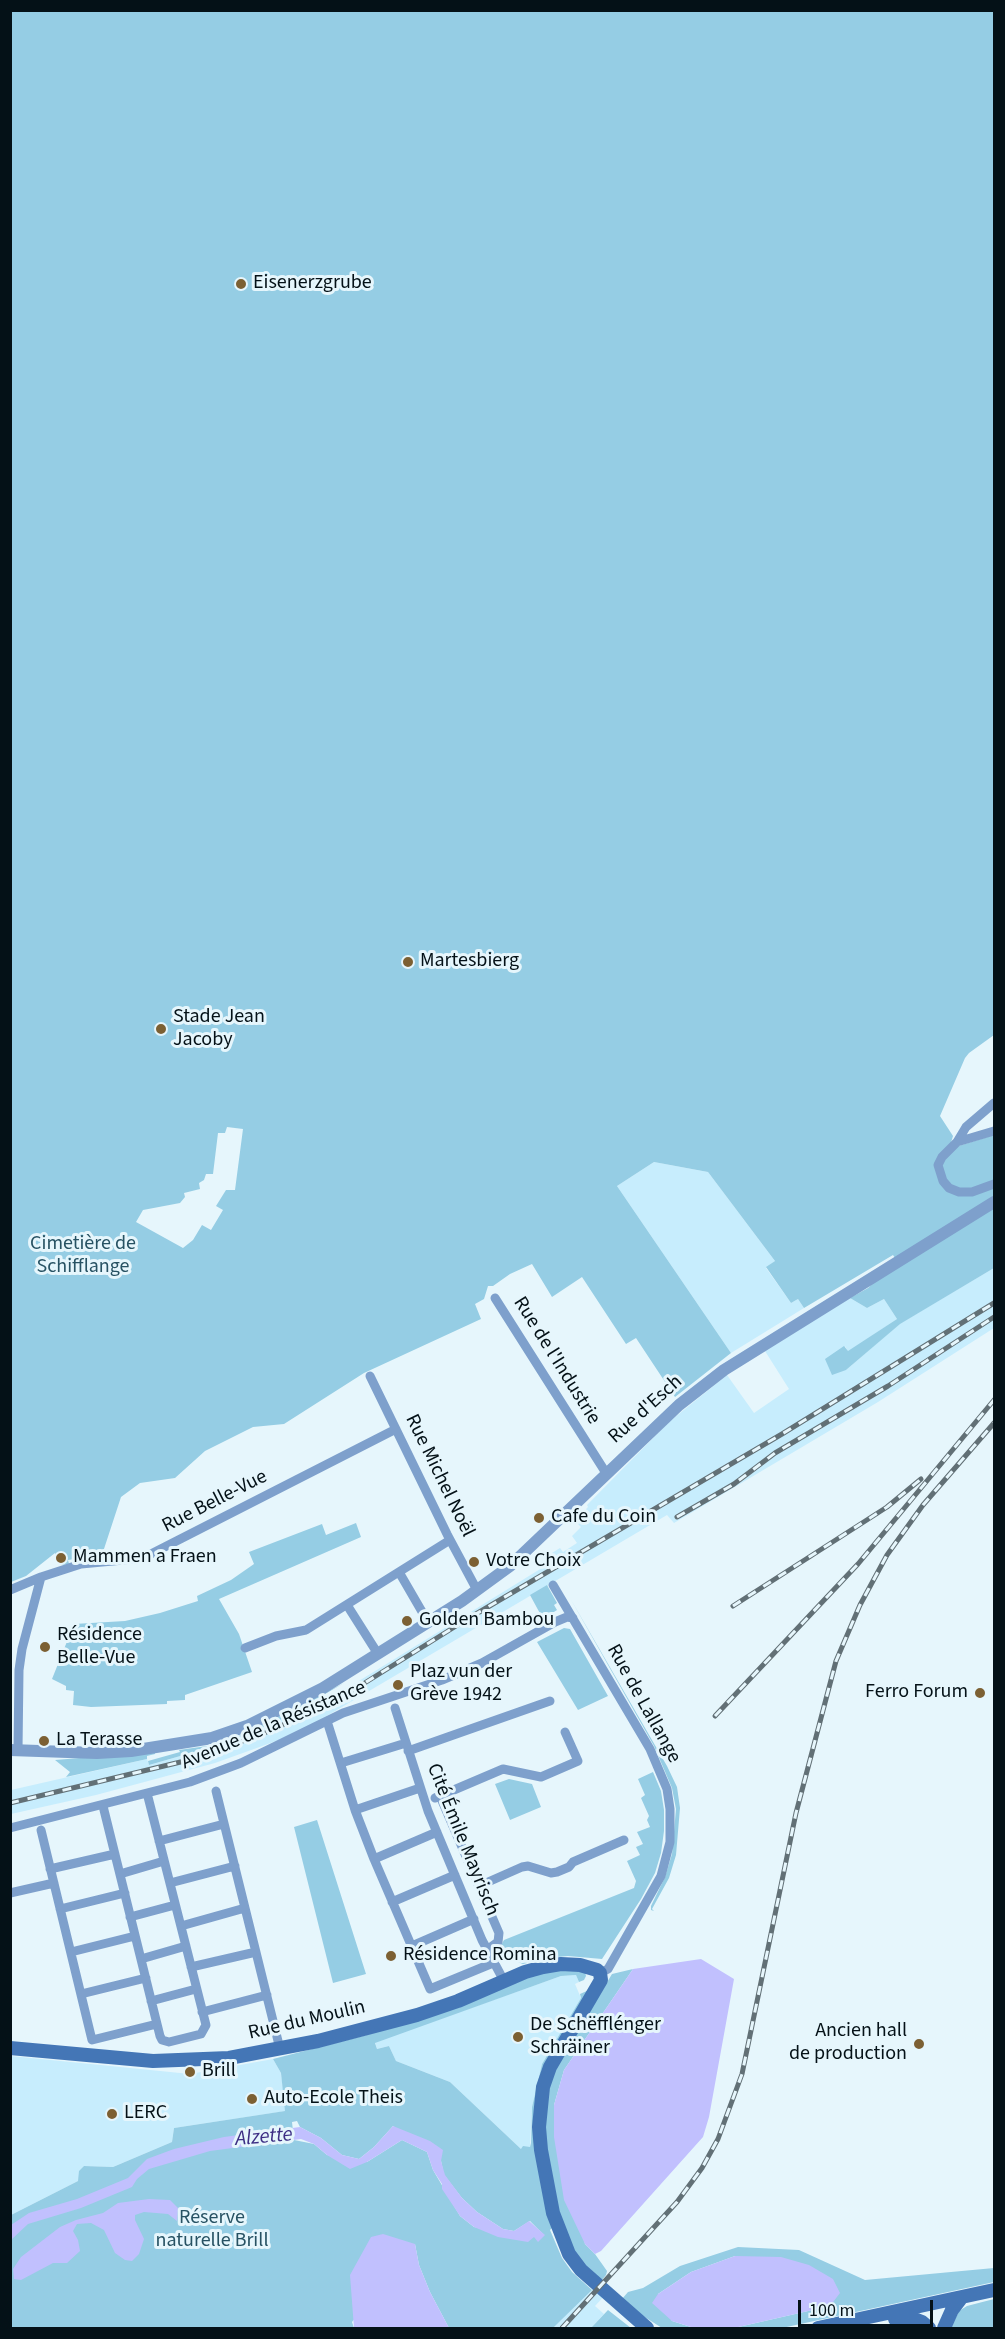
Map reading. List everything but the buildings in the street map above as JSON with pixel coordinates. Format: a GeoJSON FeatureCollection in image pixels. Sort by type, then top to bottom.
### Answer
{"type":"FeatureCollection","features":[{"type":"Feature","properties":{"kind":"main road","name":"Rue du Moulin"},"geometry":{"type":"LineString","coordinates":[[10,2048],[153,2061],[209,2060],[280,2049],[417,2015],[458,2001],[525,1972],[561,1964],[591,1968],[600,1973]]}},
{"type":"Feature","properties":{"kind":"main road"},"geometry":{"type":"LineString","coordinates":[[600,1973],[601,1980],[550,2067],[539,2107],[541,2150],[553,2213],[568,2254],[581,2270],[647,2328]]}},
{"type":"Feature","properties":{"kind":"main road"},"geometry":{"type":"LineString","coordinates":[[818,2328],[994,2290]]}},
{"type":"Feature","properties":{"kind":"main road"},"geometry":{"type":"LineString","coordinates":[[944,2328],[952,2310],[962,2297]]}},
{"type":"Feature","properties":{"kind":"main road"},"geometry":{"type":"LineString","coordinates":[[931,2328],[932,2304]]}},
{"type":"Feature","properties":{"kind":"main road"},"geometry":{"type":"LineString","coordinates":[[932,2304],[944,2328]]}},
{"type":"Feature","properties":{"kind":"main road"},"geometry":{"type":"LineString","coordinates":[[845,2323],[909,2317],[931,2328]]}},
{"type":"Feature","properties":{"kind":"street"},"geometry":{"type":"LineString","coordinates":[[994,1103],[966,1127],[957,1142],[942,1157],[939,1165],[943,1181],[949,1188],[959,1192],[972,1192],[994,1184]]}},
{"type":"Feature","properties":{"kind":"street"},"geometry":{"type":"LineString","coordinates":[[957,1142],[994,1131]]}},
{"type":"Feature","properties":{"kind":"street","name":"Rue d'Esch"},"geometry":{"type":"LineString","coordinates":[[14,1750],[97,1753],[131,1751],[212,1738],[247,1726],[301,1700],[428,1622],[477,1590],[520,1557],[680,1405],[724,1370],[994,1202]]}},
{"type":"Feature","properties":{"kind":"street","name":"Rue de l'Industrie"},"geometry":{"type":"LineString","coordinates":[[495,1298],[606,1473]]}},
{"type":"Feature","properties":{"kind":"street","name":"Rue Michel Noël"},"geometry":{"type":"LineString","coordinates":[[370,1376],[477,1590]]}},
{"type":"Feature","properties":{"kind":"street","name":"Rue Belle-Vue"},"geometry":{"type":"LineString","coordinates":[[10,1590],[81,1564],[134,1559],[149,1555],[396,1429]]}},
{"type":"Feature","properties":{"kind":"street"},"geometry":{"type":"LineString","coordinates":[[246,1648],[276,1636],[306,1630],[450,1540]]}},
{"type":"Feature","properties":{"kind":"street"},"geometry":{"type":"LineString","coordinates":[[399,1572],[428,1622]]}},
{"type":"Feature","properties":{"kind":"street"},"geometry":{"type":"LineString","coordinates":[[14,1750],[22,1649],[41,1577]]}},
{"type":"Feature","properties":{"kind":"street","name":"Rue de Lallange"},"geometry":{"type":"LineString","coordinates":[[553,1585],[650,1749],[667,1789],[670,1809],[669,1842],[661,1876],[608,1969],[600,1973]]}},
{"type":"Feature","properties":{"kind":"street"},"geometry":{"type":"LineString","coordinates":[[347,1605],[378,1654]]}},
{"type":"Feature","properties":{"kind":"street","name":"Avenue de la Résistance"},"geometry":{"type":"LineString","coordinates":[[10,1828],[190,1782],[241,1763],[343,1713],[432,1684],[482,1663],[555,1622],[567,1617],[573,1618]]}},
{"type":"Feature","properties":{"kind":"street"},"geometry":{"type":"LineString","coordinates":[[341,1763],[407,1747],[550,1701]]}},
{"type":"Feature","properties":{"kind":"street","name":"Cité Émile Mayrisch"},"geometry":{"type":"LineString","coordinates":[[395,1708],[426,1807],[487,1950],[504,1982]]}},
{"type":"Feature","properties":{"kind":"street"},"geometry":{"type":"LineString","coordinates":[[327,1721],[374,1858],[430,1989],[493,1963]]}},
{"type":"Feature","properties":{"kind":"street"},"geometry":{"type":"LineString","coordinates":[[426,1807],[438,1797],[502,1769],[541,1777],[578,1761],[565,1732]]}},
{"type":"Feature","properties":{"kind":"street"},"geometry":{"type":"LineString","coordinates":[[216,1791],[280,2049]]}},
{"type":"Feature","properties":{"kind":"street"},"geometry":{"type":"LineString","coordinates":[[103,1806],[160,2036],[165,2042],[201,2034],[206,2025],[147,1793]]}},
{"type":"Feature","properties":{"kind":"street"},"geometry":{"type":"LineString","coordinates":[[356,1810],[421,1793],[438,1797]]}},
{"type":"Feature","properties":{"kind":"street"},"geometry":{"type":"LineString","coordinates":[[438,1797],[499,1938],[494,1947],[487,1950]]}},
{"type":"Feature","properties":{"kind":"street"},"geometry":{"type":"LineString","coordinates":[[159,1841],[224,1824]]}},
{"type":"Feature","properties":{"kind":"street"},"geometry":{"type":"LineString","coordinates":[[41,1830],[92,2040],[157,2024]]}},
{"type":"Feature","properties":{"kind":"street"},"geometry":{"type":"LineString","coordinates":[[374,1858],[437,1832]]}},
{"type":"Feature","properties":{"kind":"street"},"geometry":{"type":"LineString","coordinates":[[478,1886],[522,1867],[528,1866],[551,1873],[557,1872],[573,1862],[624,1840]]}},
{"type":"Feature","properties":{"kind":"street"},"geometry":{"type":"LineString","coordinates":[[51,1869],[115,1854]]}},
{"type":"Feature","properties":{"kind":"street"},"geometry":{"type":"LineString","coordinates":[[120,1874],[164,1861]]}},
{"type":"Feature","properties":{"kind":"street"},"geometry":{"type":"LineString","coordinates":[[170,1883],[234,1866]]}},
{"type":"Feature","properties":{"kind":"street"},"geometry":{"type":"LineString","coordinates":[[392,1902],[455,1875]]}},
{"type":"Feature","properties":{"kind":"street"},"geometry":{"type":"LineString","coordinates":[[10,1893],[54,1883]]}},
{"type":"Feature","properties":{"kind":"street"},"geometry":{"type":"LineString","coordinates":[[60,1909],[124,1893]]}},
{"type":"Feature","properties":{"kind":"street"},"geometry":{"type":"LineString","coordinates":[[130,1917],[175,1905]]}},
{"type":"Feature","properties":{"kind":"street"},"geometry":{"type":"LineString","coordinates":[[181,1926],[245,1908]]}},
{"type":"Feature","properties":{"kind":"street"},"geometry":{"type":"LineString","coordinates":[[412,1946],[474,1919]]}},
{"type":"Feature","properties":{"kind":"street"},"geometry":{"type":"LineString","coordinates":[[71,1952],[135,1936]]}},
{"type":"Feature","properties":{"kind":"street"},"geometry":{"type":"LineString","coordinates":[[141,1959],[186,1946]]}},
{"type":"Feature","properties":{"kind":"street"},"geometry":{"type":"LineString","coordinates":[[191,1968],[256,1952]]}},
{"type":"Feature","properties":{"kind":"street"},"geometry":{"type":"LineString","coordinates":[[81,1994],[146,1978]]}},
{"type":"Feature","properties":{"kind":"street"},"geometry":{"type":"LineString","coordinates":[[152,2001],[196,1989]]}},
{"type":"Feature","properties":{"kind":"street"},"geometry":{"type":"LineString","coordinates":[[202,2012],[267,1995]]}},
{"type":"Feature","properties":{"kind":"shaded area"},"geometry":{"type":"Polygon","coordinates":[[[654,1162],[708,1172],[775,1261],[766,1268],[791,1303],[798,1299],[804,1308],[731,1353],[617,1186],[654,1162]]]}},
{"type":"Feature","properties":{"kind":"shaded area"},"geometry":{"type":"Polygon","coordinates":[[[994,1268],[994,1328],[878,1402],[674,1523],[667,1515],[320,1720],[279,1740],[215,1763],[96,1795],[11,1814],[11,1790],[147,1759],[149,1765],[215,1746],[310,1708],[354,1684],[550,1563],[547,1556],[560,1548],[563,1552],[577,1543],[572,1536],[581,1527],[575,1521],[588,1507],[587,1505],[669,1422],[727,1375],[754,1413],[789,1389],[765,1351],[850,1298],[867,1308],[884,1299],[897,1319],[848,1352],[845,1346],[846,1370],[899,1324],[994,1268]]]}},
{"type":"Feature","properties":{"kind":"shaded area"},"geometry":{"type":"Polygon","coordinates":[[[576,1975],[579,1982],[575,1984],[581,1998],[542,2064],[532,2107],[530,2147],[521,2149],[450,2082],[396,2061],[389,2046],[377,2049],[375,2042],[561,1976],[576,1975]]]}},
{"type":"Feature","properties":{"kind":"shaded area"},"geometry":{"type":"Polygon","coordinates":[[[11,2056],[190,2074],[273,2059],[281,2073],[286,2111],[174,2128],[172,2142],[113,2167],[84,2166],[78,2181],[11,2215],[11,2056]]]}},
{"type":"Feature","properties":{"kind":"shaded area"},"geometry":{"type":"Polygon","coordinates":[[[597,2285],[607,2293],[595,2306],[604,2314],[591,2328],[553,2328],[597,2285]]]}},
{"type":"Feature","properties":{"kind":"green space","name":"Cimetière de Schifflange"},"geometry":{"type":"Polygon","coordinates":[[[11,11],[994,11],[994,1035],[965,1058],[940,1116],[953,1136],[949,1149],[994,1135],[994,1268],[900,1324],[846,1370],[832,1375],[825,1359],[844,1346],[848,1351],[897,1319],[884,1299],[867,1308],[850,1298],[868,1288],[897,1261],[893,1255],[804,1308],[798,1299],[791,1303],[766,1267],[775,1261],[708,1172],[654,1162],[617,1186],[731,1353],[675,1397],[636,1338],[626,1344],[582,1277],[552,1297],[532,1264],[510,1274],[493,1286],[488,1286],[484,1299],[475,1304],[481,1319],[364,1373],[284,1424],[253,1427],[205,1451],[175,1478],[140,1483],[121,1497],[102,1555],[68,1560],[69,1564],[63,1565],[58,1562],[55,1553],[26,1576],[11,1582],[11,11]],[[227,1127],[225,1133],[218,1133],[213,1174],[206,1174],[204,1180],[199,1183],[200,1189],[184,1193],[185,1197],[180,1203],[143,1210],[136,1222],[183,1248],[193,1240],[202,1225],[211,1230],[223,1210],[216,1206],[226,1190],[235,1190],[243,1129],[227,1127]]]}},
{"type":"Feature","properties":{"kind":"green space"},"geometry":{"type":"Polygon","coordinates":[[[356,1523],[361,1537],[219,1599],[239,1634],[252,1672],[185,1695],[185,1700],[167,1701],[167,1704],[91,1707],[73,1705],[74,1691],[66,1690],[66,1686],[52,1679],[74,1624],[125,1621],[198,1601],[197,1596],[231,1580],[254,1564],[249,1552],[322,1524],[326,1535],[356,1523]]]}},
{"type":"Feature","properties":{"kind":"green space"},"geometry":{"type":"Polygon","coordinates":[[[547,1585],[557,1603],[554,1605],[557,1610],[543,1619],[530,1595],[547,1585]]]}},
{"type":"Feature","properties":{"kind":"green space"},"geometry":{"type":"Polygon","coordinates":[[[570,1598],[667,1766],[677,1787],[680,1808],[676,1855],[669,1878],[652,1909],[654,1911],[651,1910],[651,1906],[665,1877],[672,1854],[676,1809],[672,1788],[654,1746],[570,1598]]]}},
{"type":"Feature","properties":{"kind":"green space"},"geometry":{"type":"Polygon","coordinates":[[[564,1628],[570,1629],[608,1696],[578,1710],[537,1642],[564,1628]]]}},
{"type":"Feature","properties":{"kind":"green space"},"geometry":{"type":"Polygon","coordinates":[[[344,1683],[306,1705],[310,1707],[250,1733],[215,1746],[149,1765],[148,1761],[180,1752],[179,1750],[214,1745],[249,1732],[344,1683]]]}},
{"type":"Feature","properties":{"kind":"green space"},"geometry":{"type":"Polygon","coordinates":[[[155,1752],[147,1756],[147,1759],[66,1777],[70,1772],[55,1760],[155,1752]]]}},
{"type":"Feature","properties":{"kind":"green space"},"geometry":{"type":"Polygon","coordinates":[[[653,1772],[661,1791],[664,1810],[661,1853],[655,1873],[641,1899],[602,1959],[568,1956],[546,1958],[523,1964],[496,1954],[504,1940],[634,1888],[636,1881],[627,1861],[640,1855],[636,1847],[643,1844],[637,1832],[650,1827],[647,1820],[649,1816],[641,1798],[645,1795],[638,1779],[653,1772]]]}},
{"type":"Feature","properties":{"kind":"green space"},"geometry":{"type":"Polygon","coordinates":[[[509,1779],[532,1784],[541,1807],[510,1820],[495,1784],[509,1779]]]}},
{"type":"Feature","properties":{"kind":"green space"},"geometry":{"type":"Polygon","coordinates":[[[317,1820],[366,1974],[333,1983],[294,1827],[317,1820]]]}},
{"type":"Feature","properties":{"kind":"green space","name":"Réserve naturelle Brill"},"geometry":{"type":"Polygon","coordinates":[[[562,1969],[585,1972],[586,1976],[579,1982],[576,1975],[561,1976],[375,2043],[377,2049],[389,2046],[396,2061],[450,2082],[521,2149],[523,2146],[530,2147],[532,2107],[542,2064],[581,1998],[580,1994],[589,1990],[539,2086],[552,2228],[550,2230],[562,2258],[572,2272],[592,2290],[553,2328],[449,2328],[419,2265],[415,2244],[352,2322],[354,2328],[11,2328],[11,2215],[78,2181],[79,2171],[84,2166],[113,2167],[172,2142],[174,2128],[285,2111],[281,2073],[273,2059],[363,2036],[450,2010],[527,1977],[562,1969]],[[297,2121],[292,2122],[294,2140],[314,2144],[327,2155],[367,2162],[402,2140],[427,2152],[433,2170],[460,2216],[474,2227],[534,2237],[544,2235],[530,2221],[514,2231],[503,2229],[477,2212],[462,2198],[444,2175],[441,2161],[393,2126],[374,2147],[359,2159],[342,2155],[321,2138],[300,2127],[297,2121]]]}},
{"type":"Feature","properties":{"kind":"green space"},"geometry":{"type":"Polygon","coordinates":[[[633,1969],[564,2070],[554,2105],[585,2244],[607,2271],[601,2281],[587,2269],[573,2251],[559,2212],[551,2180],[544,2127],[548,2089],[555,2069],[612,1974],[633,1969]]]}},
{"type":"Feature","properties":{"kind":"green space"},"geometry":{"type":"Polygon","coordinates":[[[738,2247],[799,2250],[865,2280],[994,2268],[994,2282],[782,2328],[734,2328],[830,2306],[735,2256],[691,2272],[658,2294],[672,2321],[694,2328],[662,2328],[622,2299],[628,2292],[643,2288],[680,2266],[738,2247]]]}},
{"type":"Feature","properties":{"kind":"green space"},"geometry":{"type":"Polygon","coordinates":[[[994,2299],[994,2328],[951,2328],[959,2311],[967,2306],[994,2299]]]}},
{"type":"Feature","properties":{"kind":"green space"},"geometry":{"type":"Polygon","coordinates":[[[608,2310],[631,2328],[591,2328],[608,2310]]]}},
{"type":"Feature","properties":{"kind":"water"},"geometry":{"type":"Polygon","coordinates":[[[701,1959],[734,1979],[709,2117],[703,2137],[601,2251],[595,2254],[585,2244],[564,2200],[554,2137],[554,2105],[564,2070],[633,1969],[701,1959]]]}},
{"type":"Feature","properties":{"kind":"water","name":"Alzette"},"geometry":{"type":"Polygon","coordinates":[[[393,2126],[430,2141],[443,2150],[441,2161],[445,2175],[462,2198],[477,2212],[503,2229],[514,2231],[529,2221],[545,2235],[538,2242],[534,2237],[528,2242],[498,2237],[474,2227],[460,2216],[442,2189],[442,2184],[433,2170],[427,2152],[402,2140],[367,2162],[350,2169],[314,2144],[301,2139],[210,2151],[149,2169],[137,2179],[132,2187],[81,2208],[28,2224],[11,2240],[11,2225],[29,2213],[77,2199],[128,2178],[147,2159],[174,2149],[224,2137],[300,2127],[321,2138],[342,2155],[359,2159],[374,2147],[393,2126]]]}},
{"type":"Feature","properties":{"kind":"water"},"geometry":{"type":"Polygon","coordinates":[[[149,2199],[170,2200],[178,2208],[177,2221],[168,2214],[144,2212],[135,2215],[144,2239],[139,2254],[132,2261],[125,2260],[115,2253],[104,2230],[91,2223],[77,2224],[73,2231],[80,2251],[67,2263],[53,2263],[21,2280],[14,2279],[13,2269],[21,2257],[60,2227],[103,2213],[118,2203],[149,2199]]]}},
{"type":"Feature","properties":{"kind":"water"},"geometry":{"type":"Polygon","coordinates":[[[383,2234],[415,2244],[419,2265],[449,2328],[354,2328],[350,2275],[371,2237],[383,2234]]]}},
{"type":"Feature","properties":{"kind":"water"},"geometry":{"type":"Polygon","coordinates":[[[735,2256],[781,2257],[809,2265],[833,2279],[840,2293],[830,2306],[734,2328],[694,2328],[672,2321],[652,2303],[658,2294],[691,2272],[735,2256]]]}},
{"type":"Feature","properties":{"kind":"railway"},"geometry":{"type":"LineString","coordinates":[[10,1803],[193,1759],[262,1734],[310,1713],[355,1689],[464,1621],[782,1434],[994,1303]]}},
{"type":"Feature","properties":{"kind":"railway"},"geometry":{"type":"LineString","coordinates":[[677,1517],[734,1484],[775,1453],[888,1386],[994,1317]]}},
{"type":"Feature","properties":{"kind":"railway"},"geometry":{"type":"LineString","coordinates":[[715,1716],[858,1564],[994,1400]]}},
{"type":"Feature","properties":{"kind":"railway"},"geometry":{"type":"LineString","coordinates":[[562,2328],[677,2202],[702,2168],[718,2139],[742,2074],[796,1813],[836,1661],[860,1605],[887,1555],[923,1505],[994,1423]]}},
{"type":"Feature","properties":{"kind":"railway"},"geometry":{"type":"LineString","coordinates":[[733,1606],[887,1507],[921,1479]]}},
{"type":"Feature","properties":{"kind":"place","name":"Eisenerzgrube"},"geometry":{"type":"Point","coordinates":[241,284]}},
{"type":"Feature","properties":{"kind":"place","name":"Martesbierg"},"geometry":{"type":"Point","coordinates":[408,962]}},
{"type":"Feature","properties":{"kind":"place","name":"Stade Jean Jacoby"},"geometry":{"type":"Point","coordinates":[161,1029]}},
{"type":"Feature","properties":{"kind":"place","name":"Cafe du Coin"},"geometry":{"type":"Point","coordinates":[539,1518]}},
{"type":"Feature","properties":{"kind":"place","name":"Mammen a Fraen"},"geometry":{"type":"Point","coordinates":[61,1558]}},
{"type":"Feature","properties":{"kind":"place","name":"Votre Choix"},"geometry":{"type":"Point","coordinates":[474,1562]}},
{"type":"Feature","properties":{"kind":"place","name":"Golden Bambou"},"geometry":{"type":"Point","coordinates":[407,1621]}},
{"type":"Feature","properties":{"kind":"place","name":"Résidence Belle-Vue"},"geometry":{"type":"Point","coordinates":[45,1647]}},
{"type":"Feature","properties":{"kind":"place","name":"Plaz vun der Grève 1942"},"geometry":{"type":"Point","coordinates":[398,1685]}},
{"type":"Feature","properties":{"kind":"place","name":"Ferro Forum"},"geometry":{"type":"Point","coordinates":[980,1693]}},
{"type":"Feature","properties":{"kind":"place","name":"La Terasse"},"geometry":{"type":"Point","coordinates":[44,1741]}},
{"type":"Feature","properties":{"kind":"place","name":"Résidence Romina"},"geometry":{"type":"Point","coordinates":[391,1956]}},
{"type":"Feature","properties":{"kind":"place","name":"De Schëfflénger Schräiner"},"geometry":{"type":"Point","coordinates":[518,2037]}},
{"type":"Feature","properties":{"kind":"place","name":"Ancien hall de production"},"geometry":{"type":"Point","coordinates":[919,2044]}},
{"type":"Feature","properties":{"kind":"place","name":"Brill"},"geometry":{"type":"Point","coordinates":[190,2072]}},
{"type":"Feature","properties":{"kind":"place","name":"Auto-Ecole Theis"},"geometry":{"type":"Point","coordinates":[252,2099]}},
{"type":"Feature","properties":{"kind":"place","name":"LERC"},"geometry":{"type":"Point","coordinates":[112,2114]}}]}
